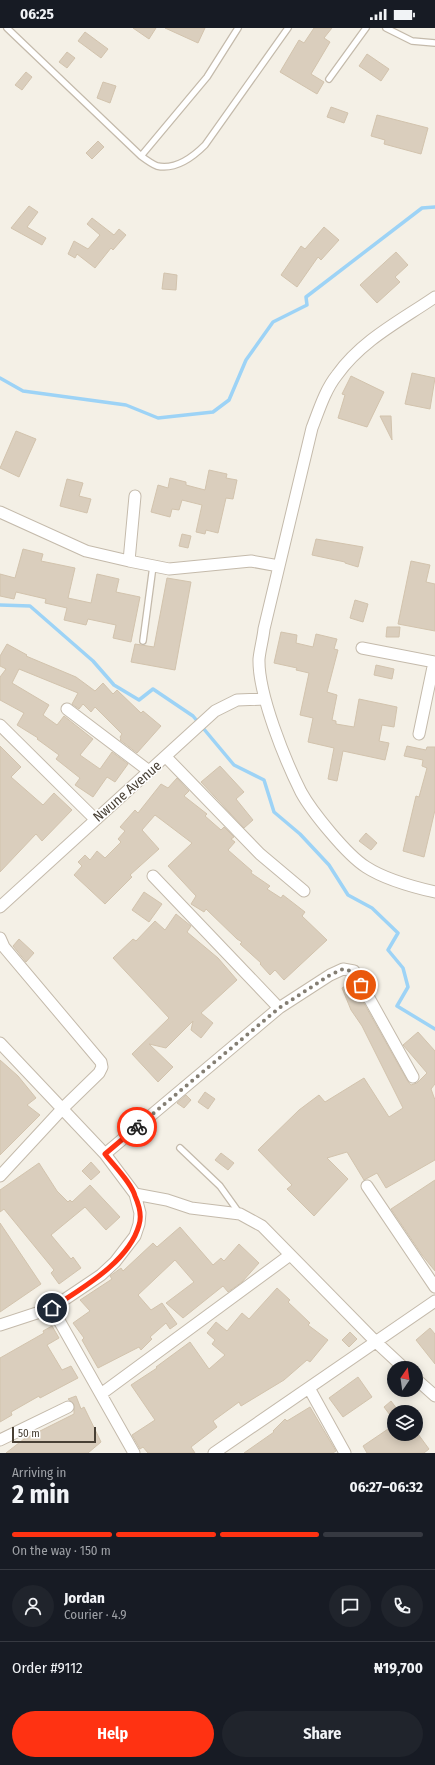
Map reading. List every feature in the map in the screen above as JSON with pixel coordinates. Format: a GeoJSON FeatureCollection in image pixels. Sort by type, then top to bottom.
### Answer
{"type":"FeatureCollection","features":[{"type":"Feature","properties":{"kind":"street"},"geometry":{"type":"LineString","coordinates":[[435,297],[385,329],[354,353],[336,376],[321,403],[312,428],[279,566],[259,660],[267,708],[302,793],[327,828],[349,852],[367,868],[389,878],[435,892]]}},
{"type":"Feature","properties":{"kind":"street"},"geometry":{"type":"LineString","coordinates":[[129,561],[135,496]]}},
{"type":"Feature","properties":{"kind":"street"},"geometry":{"type":"LineString","coordinates":[[0,512],[86,551],[153,566],[169,569],[251,561],[279,566]]}},
{"type":"Feature","properties":{"kind":"street"},"geometry":{"type":"LineString","coordinates":[[362,648],[434,662],[419,734]]}},
{"type":"Feature","properties":{"kind":"street","name":"Nwune Avenue"},"geometry":{"type":"LineString","coordinates":[[0,907],[215,711],[237,700],[265,699]]}},
{"type":"Feature","properties":{"kind":"street"},"geometry":{"type":"LineString","coordinates":[[67,709],[149,771]]}},
{"type":"Feature","properties":{"kind":"street"},"geometry":{"type":"LineString","coordinates":[[0,725],[95,819]]}},
{"type":"Feature","properties":{"kind":"street"},"geometry":{"type":"LineString","coordinates":[[166,757],[260,854],[304,891]]}},
{"type":"Feature","properties":{"kind":"street"},"geometry":{"type":"LineString","coordinates":[[153,876],[279,1008]]}},
{"type":"Feature","properties":{"kind":"street"},"geometry":{"type":"LineString","coordinates":[[0,938],[4,947],[101,1062],[102,1067],[99,1073],[63,1108],[0,1176]]}},
{"type":"Feature","properties":{"kind":"street"},"geometry":{"type":"LineString","coordinates":[[105,1154],[279,1008],[330,975],[343,969],[354,972],[413,1077]]}},
{"type":"Feature","properties":{"kind":"street"},"geometry":{"type":"LineString","coordinates":[[0,1043],[105,1154],[135,1194],[140,1213],[140,1224],[135,1236],[126,1250],[101,1275],[52,1308],[0,1325]]}},
{"type":"Feature","properties":{"kind":"street"},"geometry":{"type":"LineString","coordinates":[[367,1186],[435,1287]]}},
{"type":"Feature","properties":{"kind":"street"},"geometry":{"type":"LineString","coordinates":[[135,1194],[167,1200],[191,1208],[240,1214],[262,1226],[396,1361]]}},
{"type":"Feature","properties":{"kind":"street"},"geometry":{"type":"LineString","coordinates":[[101,1394],[290,1255]]}},
{"type":"Feature","properties":{"kind":"street"},"geometry":{"type":"LineString","coordinates":[[214,1453],[435,1301]]}},
{"type":"Feature","properties":{"kind":"street"},"geometry":{"type":"LineString","coordinates":[[52,1308],[134,1453]]}},
{"type":"Feature","properties":{"kind":"street"},"geometry":{"type":"LineString","coordinates":[[423,1385],[435,1396]]}},
{"type":"Feature","properties":{"kind":"street"},"geometry":{"type":"LineString","coordinates":[[309,1388],[345,1453]]}},
{"type":"Feature","properties":{"kind":"street"},"geometry":{"type":"LineString","coordinates":[[0,1440],[68,1407]]}},
{"type":"Feature","properties":{"kind":"lane"},"geometry":{"type":"LineString","coordinates":[[7,28],[141,156],[157,166],[174,164],[193,157],[205,145],[288,28]]}},
{"type":"Feature","properties":{"kind":"lane"},"geometry":{"type":"LineString","coordinates":[[141,156],[207,77],[238,28]]}},
{"type":"Feature","properties":{"kind":"lane"},"geometry":{"type":"LineString","coordinates":[[329,79],[366,28]]}},
{"type":"Feature","properties":{"kind":"lane"},"geometry":{"type":"LineString","coordinates":[[386,28],[412,41],[435,44]]}},
{"type":"Feature","properties":{"kind":"lane"},"geometry":{"type":"LineString","coordinates":[[143,640],[153,566]]}},
{"type":"Feature","properties":{"kind":"lane"},"geometry":{"type":"LineString","coordinates":[[180,1148],[220,1186],[240,1214]]}},
{"type":"Feature","properties":{"kind":"building"},"geometry":{"type":"Polygon","coordinates":[[[133,28],[156,28],[149,39],[133,28]]]}},
{"type":"Feature","properties":{"kind":"building"},"geometry":{"type":"Polygon","coordinates":[[[165,28],[205,28],[198,43],[165,28]]]}},
{"type":"Feature","properties":{"kind":"building"},"geometry":{"type":"Polygon","coordinates":[[[314,28],[332,28],[324,38],[330,42],[311,74],[324,82],[317,94],[280,72],[299,40],[304,43],[314,28]]]}},
{"type":"Feature","properties":{"kind":"building"},"geometry":{"type":"Polygon","coordinates":[[[85,32],[108,49],[101,58],[78,41],[85,32]]]}},
{"type":"Feature","properties":{"kind":"building"},"geometry":{"type":"Polygon","coordinates":[[[67,52],[75,58],[67,68],[59,62],[67,52]]]}},
{"type":"Feature","properties":{"kind":"building"},"geometry":{"type":"Polygon","coordinates":[[[367,54],[389,69],[381,81],[359,66],[367,54]]]}},
{"type":"Feature","properties":{"kind":"building"},"geometry":{"type":"Polygon","coordinates":[[[26,72],[32,77],[22,90],[15,85],[26,72]]]}},
{"type":"Feature","properties":{"kind":"building"},"geometry":{"type":"Polygon","coordinates":[[[103,82],[116,86],[110,103],[97,98],[103,82]]]}},
{"type":"Feature","properties":{"kind":"building"},"geometry":{"type":"Polygon","coordinates":[[[331,107],[348,113],[344,123],[327,117],[331,107]]]}},
{"type":"Feature","properties":{"kind":"building"},"geometry":{"type":"Polygon","coordinates":[[[377,115],[428,128],[421,154],[384,144],[385,140],[371,136],[377,115]]]}},
{"type":"Feature","properties":{"kind":"building"},"geometry":{"type":"Polygon","coordinates":[[[98,141],[104,147],[92,159],[86,153],[98,141]]]}},
{"type":"Feature","properties":{"kind":"building"},"geometry":{"type":"Polygon","coordinates":[[[29,206],[38,212],[27,227],[46,238],[42,245],[11,228],[29,206]]]}},
{"type":"Feature","properties":{"kind":"building"},"geometry":{"type":"Polygon","coordinates":[[[92,218],[114,235],[119,229],[126,235],[113,250],[111,248],[95,268],[77,254],[75,258],[68,254],[74,241],[88,249],[100,235],[87,224],[92,218]]]}},
{"type":"Feature","properties":{"kind":"building"},"geometry":{"type":"Polygon","coordinates":[[[324,227],[339,240],[321,260],[318,257],[297,287],[281,275],[301,246],[305,249],[324,227]]]}},
{"type":"Feature","properties":{"kind":"building"},"geometry":{"type":"Polygon","coordinates":[[[396,252],[408,265],[395,277],[400,282],[377,303],[360,285],[396,252]]]}},
{"type":"Feature","properties":{"kind":"building"},"geometry":{"type":"Polygon","coordinates":[[[164,273],[177,275],[176,290],[162,289],[164,273]]]}},
{"type":"Feature","properties":{"kind":"building"},"geometry":{"type":"Polygon","coordinates":[[[412,373],[435,378],[430,409],[405,404],[412,373]]]}},
{"type":"Feature","properties":{"kind":"building"},"geometry":{"type":"Polygon","coordinates":[[[351,376],[384,392],[367,427],[338,418],[345,395],[342,394],[351,376]]]}},
{"type":"Feature","properties":{"kind":"building"},"geometry":{"type":"Polygon","coordinates":[[[380,416],[391,416],[392,440],[380,416]]]}},
{"type":"Feature","properties":{"kind":"building"},"geometry":{"type":"Polygon","coordinates":[[[16,431],[36,439],[19,477],[0,468],[16,431]]]}},
{"type":"Feature","properties":{"kind":"building"},"geometry":{"type":"Polygon","coordinates":[[[209,470],[227,474],[226,478],[237,480],[233,499],[226,498],[218,533],[206,530],[205,534],[196,532],[202,505],[182,500],[179,510],[172,509],[170,517],[151,512],[158,485],[168,488],[170,478],[186,482],[186,485],[205,490],[209,470]]]}},
{"type":"Feature","properties":{"kind":"building"},"geometry":{"type":"Polygon","coordinates":[[[67,479],[83,483],[79,496],[91,499],[87,513],[60,506],[67,479]]]}},
{"type":"Feature","properties":{"kind":"building"},"geometry":{"type":"Polygon","coordinates":[[[182,534],[191,536],[188,548],[179,546],[182,534]]]}},
{"type":"Feature","properties":{"kind":"building"},"geometry":{"type":"Polygon","coordinates":[[[316,539],[363,547],[358,567],[345,562],[312,555],[316,539]]]}},
{"type":"Feature","properties":{"kind":"building"},"geometry":{"type":"Polygon","coordinates":[[[23,549],[43,554],[41,561],[75,568],[68,598],[91,603],[97,574],[119,579],[116,592],[140,597],[131,642],[113,638],[116,625],[88,619],[86,625],[64,620],[67,608],[45,603],[46,599],[16,592],[14,599],[0,596],[0,574],[15,578],[23,549]]]}},
{"type":"Feature","properties":{"kind":"building"},"geometry":{"type":"Polygon","coordinates":[[[411,561],[430,565],[426,582],[435,584],[435,631],[398,624],[411,561]]]}},
{"type":"Feature","properties":{"kind":"building"},"geometry":{"type":"Polygon","coordinates":[[[167,578],[191,582],[175,670],[131,662],[135,644],[154,647],[167,578]]]}},
{"type":"Feature","properties":{"kind":"building"},"geometry":{"type":"Polygon","coordinates":[[[355,600],[368,604],[363,622],[350,618],[355,600]]]}},
{"type":"Feature","properties":{"kind":"building"},"geometry":{"type":"Polygon","coordinates":[[[387,627],[400,627],[399,637],[386,637],[387,627]]]}},
{"type":"Feature","properties":{"kind":"building"},"geometry":{"type":"Polygon","coordinates":[[[281,632],[297,635],[296,643],[313,647],[316,634],[337,639],[334,649],[338,650],[327,692],[337,695],[332,720],[336,721],[336,724],[354,727],[359,699],[397,707],[394,727],[382,725],[379,741],[389,743],[385,760],[343,751],[337,781],[328,779],[334,748],[308,742],[313,718],[300,715],[309,673],[296,670],[297,668],[274,663],[281,632]]]}},
{"type":"Feature","properties":{"kind":"building"},"geometry":{"type":"Polygon","coordinates":[[[7,644],[27,655],[26,656],[76,677],[95,691],[103,683],[113,694],[117,690],[141,713],[143,711],[161,726],[137,753],[120,740],[122,734],[95,707],[91,712],[83,704],[79,709],[72,704],[78,693],[19,669],[12,683],[49,705],[43,715],[57,725],[64,716],[93,739],[80,755],[100,769],[112,752],[128,764],[115,782],[107,777],[93,797],[75,785],[80,778],[56,759],[59,755],[37,739],[38,738],[17,725],[24,713],[0,700],[0,677],[6,669],[0,666],[0,656],[7,644]]]}},
{"type":"Feature","properties":{"kind":"building"},"geometry":{"type":"Polygon","coordinates":[[[376,665],[394,669],[392,679],[374,675],[376,665]]]}},
{"type":"Feature","properties":{"kind":"building"},"geometry":{"type":"Polygon","coordinates":[[[0,746],[21,767],[11,777],[43,805],[54,793],[72,810],[42,841],[36,834],[0,872],[0,746]]]}},
{"type":"Feature","properties":{"kind":"building"},"geometry":{"type":"Polygon","coordinates":[[[407,746],[426,750],[427,747],[435,747],[435,810],[424,857],[403,851],[416,796],[419,797],[427,768],[422,766],[423,760],[404,756],[407,746]]]}},
{"type":"Feature","properties":{"kind":"building"},"geometry":{"type":"Polygon","coordinates":[[[220,766],[244,792],[236,799],[253,820],[244,828],[201,782],[220,766]]]}},
{"type":"Feature","properties":{"kind":"building"},"geometry":{"type":"Polygon","coordinates":[[[177,778],[189,791],[184,796],[207,814],[205,816],[221,830],[224,827],[234,837],[231,839],[235,842],[228,850],[252,871],[251,873],[270,886],[267,889],[281,898],[283,895],[305,912],[302,916],[327,940],[284,980],[275,970],[270,975],[260,964],[261,963],[240,944],[242,942],[206,909],[204,912],[191,904],[196,896],[168,866],[192,843],[155,815],[142,830],[159,849],[130,875],[132,877],[105,904],[74,875],[82,866],[78,862],[85,855],[90,860],[97,851],[105,858],[121,842],[118,839],[125,831],[120,827],[135,810],[138,813],[161,784],[168,788],[177,778]]]}},
{"type":"Feature","properties":{"kind":"building"},"geometry":{"type":"Polygon","coordinates":[[[366,833],[377,843],[371,850],[359,841],[366,833]]]}},
{"type":"Feature","properties":{"kind":"building"},"geometry":{"type":"Polygon","coordinates":[[[144,892],[162,904],[149,922],[132,910],[144,892]]]}},
{"type":"Feature","properties":{"kind":"building"},"geometry":{"type":"Polygon","coordinates":[[[176,914],[191,926],[187,932],[218,958],[237,980],[201,1013],[213,1023],[201,1038],[191,1030],[193,1021],[166,1048],[149,1044],[173,1067],[158,1082],[132,1054],[169,1018],[113,958],[133,939],[136,941],[155,921],[165,930],[176,914]]]}},
{"type":"Feature","properties":{"kind":"building"},"geometry":{"type":"Polygon","coordinates":[[[19,939],[34,953],[26,962],[13,946],[19,939]]]}},
{"type":"Feature","properties":{"kind":"building"},"geometry":{"type":"Polygon","coordinates":[[[352,982],[411,1085],[417,1083],[427,1073],[403,1045],[418,1032],[435,1051],[435,1084],[431,1089],[435,1100],[435,1160],[386,1188],[377,1173],[364,1180],[347,1152],[327,1158],[348,1179],[314,1216],[287,1189],[292,1185],[258,1150],[299,1110],[319,1095],[325,1102],[364,1078],[389,1117],[403,1108],[362,1026],[351,1010],[342,988],[352,982]]]}},
{"type":"Feature","properties":{"kind":"building"},"geometry":{"type":"Polygon","coordinates":[[[0,1060],[18,1076],[36,1098],[27,1105],[40,1115],[0,1155],[0,1060]]]}},
{"type":"Feature","properties":{"kind":"building"},"geometry":{"type":"Polygon","coordinates":[[[205,1092],[215,1099],[208,1109],[198,1102],[205,1092]]]}},
{"type":"Feature","properties":{"kind":"building"},"geometry":{"type":"Polygon","coordinates":[[[186,1095],[191,1100],[184,1108],[177,1103],[186,1095]]]}},
{"type":"Feature","properties":{"kind":"building"},"geometry":{"type":"Polygon","coordinates":[[[221,1153],[234,1163],[228,1170],[215,1160],[221,1153]]]}},
{"type":"Feature","properties":{"kind":"building"},"geometry":{"type":"Polygon","coordinates":[[[91,1162],[100,1172],[91,1180],[82,1171],[91,1162]]]}},
{"type":"Feature","properties":{"kind":"building"},"geometry":{"type":"Polygon","coordinates":[[[39,1163],[57,1191],[68,1202],[70,1200],[72,1202],[90,1185],[120,1217],[106,1230],[85,1207],[51,1235],[71,1259],[73,1257],[81,1268],[59,1284],[51,1273],[54,1270],[4,1209],[0,1212],[0,1190],[39,1163]]]}},
{"type":"Feature","properties":{"kind":"building"},"geometry":{"type":"Polygon","coordinates":[[[435,1180],[435,1271],[422,1255],[391,1209],[435,1180]]]}},
{"type":"Feature","properties":{"kind":"building"},"geometry":{"type":"Polygon","coordinates":[[[0,1223],[41,1284],[0,1312],[0,1223]]]}},
{"type":"Feature","properties":{"kind":"building"},"geometry":{"type":"Polygon","coordinates":[[[180,1227],[213,1265],[221,1258],[224,1261],[239,1244],[259,1263],[242,1282],[228,1292],[223,1286],[183,1318],[166,1303],[194,1282],[175,1260],[138,1295],[151,1310],[162,1303],[177,1324],[170,1329],[166,1323],[150,1337],[152,1339],[141,1350],[139,1347],[98,1368],[82,1340],[84,1338],[73,1323],[90,1311],[80,1300],[112,1279],[110,1276],[121,1268],[123,1271],[153,1243],[157,1247],[180,1227]]]}},
{"type":"Feature","properties":{"kind":"building"},"geometry":{"type":"Polygon","coordinates":[[[277,1288],[290,1300],[288,1302],[310,1323],[308,1325],[328,1340],[310,1362],[307,1360],[284,1380],[241,1406],[239,1402],[213,1421],[217,1427],[191,1447],[195,1453],[148,1453],[143,1447],[140,1449],[132,1435],[155,1420],[131,1385],[157,1368],[156,1367],[190,1342],[209,1369],[225,1355],[212,1344],[215,1340],[207,1333],[216,1322],[227,1331],[242,1313],[249,1319],[277,1288]]]}},
{"type":"Feature","properties":{"kind":"building"},"geometry":{"type":"Polygon","coordinates":[[[52,1326],[59,1338],[47,1345],[62,1370],[71,1366],[78,1378],[40,1398],[39,1396],[11,1412],[12,1415],[0,1422],[0,1358],[44,1333],[43,1331],[52,1326]]]}},
{"type":"Feature","properties":{"kind":"building"},"geometry":{"type":"Polygon","coordinates":[[[430,1328],[435,1334],[435,1364],[416,1340],[430,1328]]]}},
{"type":"Feature","properties":{"kind":"building"},"geometry":{"type":"Polygon","coordinates":[[[350,1332],[357,1339],[349,1347],[342,1340],[350,1332]]]}},
{"type":"Feature","properties":{"kind":"building"},"geometry":{"type":"Polygon","coordinates":[[[358,1377],[372,1397],[343,1417],[329,1398],[358,1377]]]}},
{"type":"Feature","properties":{"kind":"building"},"geometry":{"type":"Polygon","coordinates":[[[76,1396],[81,1409],[84,1407],[101,1442],[88,1453],[6,1453],[24,1439],[74,1414],[74,1404],[68,1399],[76,1396]]]}},
{"type":"Feature","properties":{"kind":"building"},"geometry":{"type":"Polygon","coordinates":[[[391,1401],[394,1405],[387,1405],[387,1411],[384,1407],[391,1401]]]}},
{"type":"Feature","properties":{"kind":"building"},"geometry":{"type":"Polygon","coordinates":[[[310,1407],[336,1451],[333,1453],[244,1453],[274,1432],[273,1431],[285,1419],[287,1421],[310,1407]]]}},
{"type":"Feature","properties":{"kind":"building"},"geometry":{"type":"Polygon","coordinates":[[[387,1430],[387,1441],[423,1441],[429,1449],[424,1453],[367,1453],[363,1446],[387,1430]]]}},
{"type":"Feature","properties":{"kind":"waterway"},"geometry":{"type":"LineString","coordinates":[[0,378],[23,391],[126,405],[158,418],[213,412],[229,400],[246,360],[273,322],[307,305],[306,297],[422,208],[435,207]]}},
{"type":"Feature","properties":{"kind":"waterway"},"geometry":{"type":"LineString","coordinates":[[0,605],[30,606],[93,661],[114,685],[139,700],[153,689],[193,716],[234,765],[264,780],[274,812],[300,834],[329,865],[348,895],[372,908],[398,933],[388,950],[403,968],[408,987],[397,1006],[435,1029]]}},
{"type":"Feature","properties":{"kind":"way so far"},"geometry":{"type":"LineString","coordinates":[[137,1127],[279,1008],[330,975],[343,969],[354,972],[361,985]]}},
{"type":"Feature","properties":{"kind":"route"},"geometry":{"type":"LineString","coordinates":[[52,1308],[101,1275],[126,1250],[135,1236],[140,1224],[140,1213],[135,1194],[105,1154],[137,1127]]}}]}
